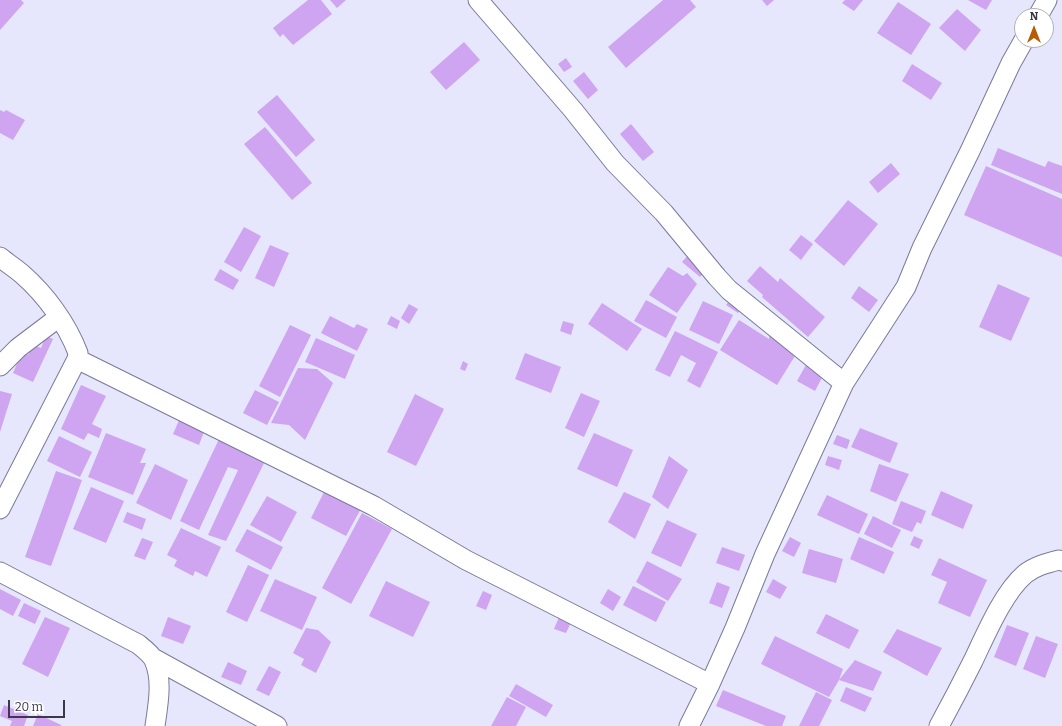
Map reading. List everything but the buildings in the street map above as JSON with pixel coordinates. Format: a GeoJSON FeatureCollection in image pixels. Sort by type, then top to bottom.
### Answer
{"type":"FeatureCollection","features":[{"type":"Feature","properties":{"kind":"street"},"geometry":{"type":"LineString","coordinates":[[478,0],[573,110],[614,163],[664,213],[729,290],[844,383]]}},
{"type":"Feature","properties":{"kind":"street"},"geometry":{"type":"LineString","coordinates":[[689,726],[710,684],[735,628],[765,554],[844,383],[906,287],[922,248],[1019,48]]}},
{"type":"Feature","properties":{"kind":"street"},"geometry":{"type":"LineString","coordinates":[[0,257],[22,273],[42,295],[59,317],[74,343],[78,354],[77,359],[0,509]]}},
{"type":"Feature","properties":{"kind":"street"},"geometry":{"type":"LineString","coordinates":[[0,366],[18,348],[59,317]]}},
{"type":"Feature","properties":{"kind":"street"},"geometry":{"type":"LineString","coordinates":[[77,359],[374,506],[466,560],[710,684]]}},
{"type":"Feature","properties":{"kind":"street"},"geometry":{"type":"LineString","coordinates":[[939,726],[998,610],[1018,582],[1026,574],[1039,566],[1059,560],[1062,561]]}},
{"type":"Feature","properties":{"kind":"street"},"geometry":{"type":"LineString","coordinates":[[0,572],[138,644],[153,658],[277,726]]}},
{"type":"Feature","properties":{"kind":"street"},"geometry":{"type":"LineString","coordinates":[[153,658],[158,677],[159,700],[154,726]]}}]}
